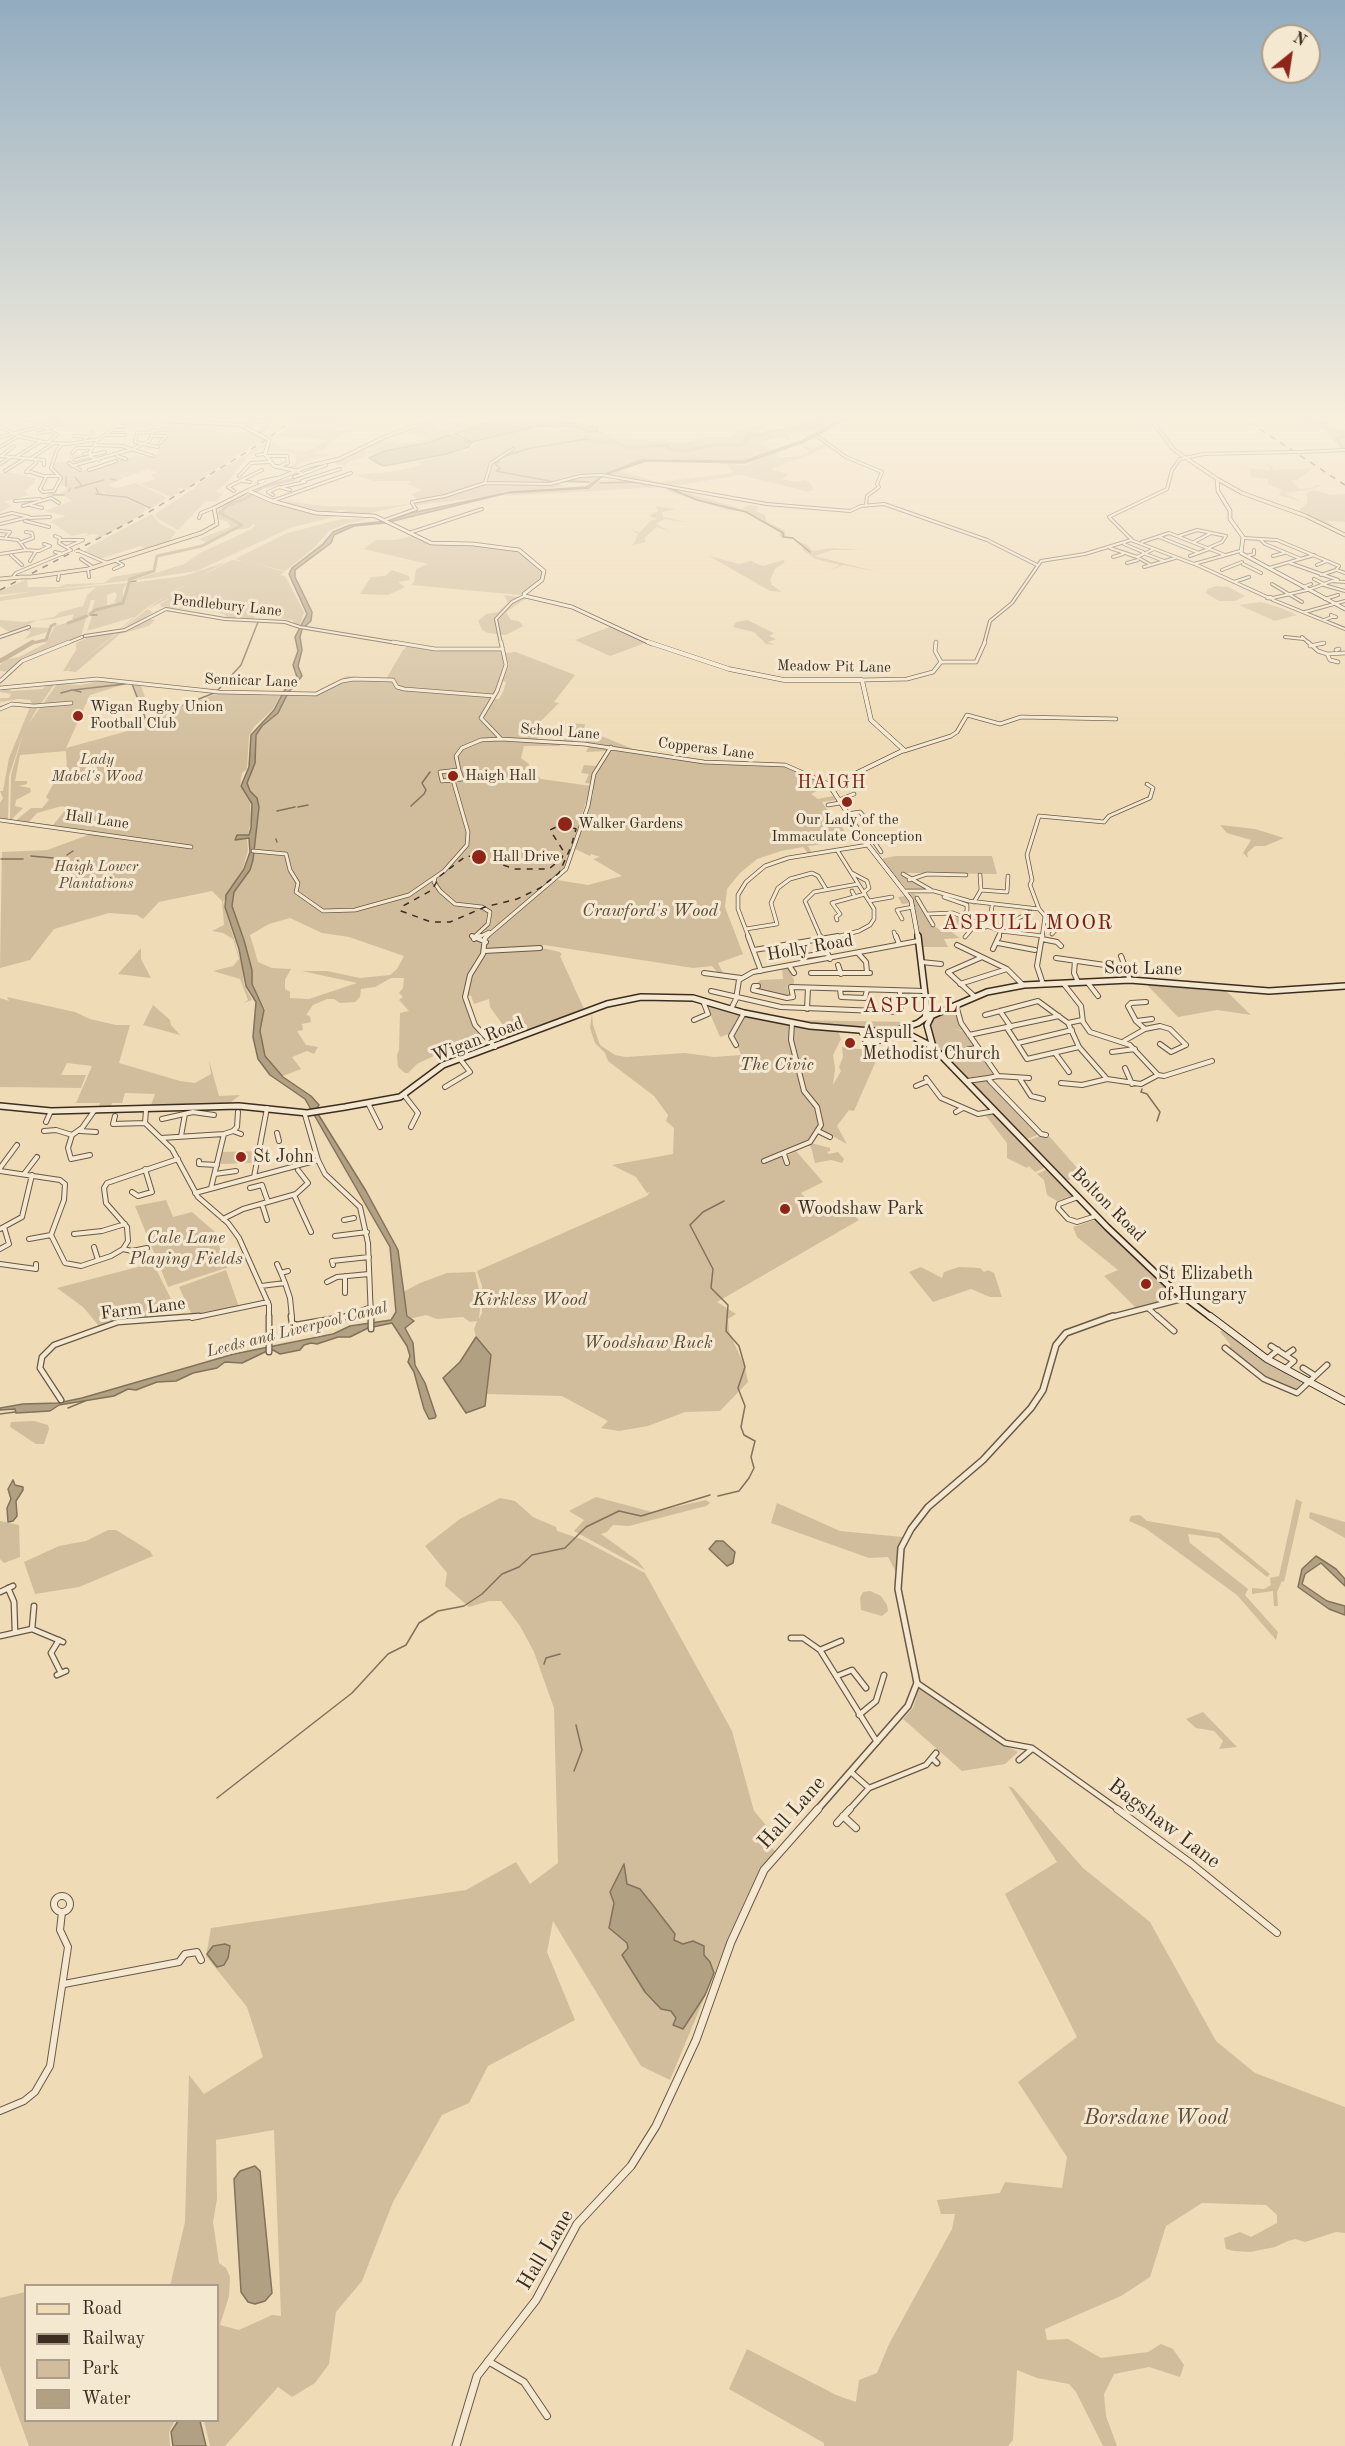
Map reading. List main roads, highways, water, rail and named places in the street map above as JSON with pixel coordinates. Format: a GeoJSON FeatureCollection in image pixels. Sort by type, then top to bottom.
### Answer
{"type":"FeatureCollection","features":[{"type":"Feature","properties":{"kind":"main road"},"geometry":{"type":"LineString","coordinates":[[0,579],[59,575],[94,568],[207,530]]}},
{"type":"Feature","properties":{"kind":"main road","name":"School Lane"},"geometry":{"type":"LineString","coordinates":[[404,530],[431,543],[482,544],[519,550],[544,571],[542,580],[524,594]]}},
{"type":"Feature","properties":{"kind":"main road"},"geometry":{"type":"LineString","coordinates":[[1238,530],[1244,538],[1240,551],[1246,556],[1345,609]]}},
{"type":"Feature","properties":{"kind":"main road","name":"Meadow Pit Lane"},"geometry":{"type":"LineString","coordinates":[[524,594],[572,607],[650,643],[737,671],[784,680],[862,680],[871,720],[903,746],[904,751],[831,785],[839,802],[868,845],[906,891],[914,907],[924,992],[930,1012]]}},
{"type":"Feature","properties":{"kind":"main road","name":"Scot Lane"},"geometry":{"type":"LineString","coordinates":[[930,1012],[943,1011],[974,996],[1043,984],[1130,980],[1281,992],[1345,986]]}},
{"type":"Feature","properties":{"kind":"main road","name":"Wigan Road"},"geometry":{"type":"LineString","coordinates":[[1,1109],[94,1111],[239,1106],[308,1114],[404,1095],[429,1074],[460,1058],[616,1002],[648,997],[703,1001],[731,1010],[792,1023],[908,1034]]}},
{"type":"Feature","properties":{"kind":"main road"},"geometry":{"type":"LineString","coordinates":[[918,1023],[930,1012]]}},
{"type":"Feature","properties":{"kind":"main road"},"geometry":{"type":"LineString","coordinates":[[918,1023],[927,1025],[930,1012]]}},
{"type":"Feature","properties":{"kind":"main road","name":"Wigan Road"},"geometry":{"type":"LineString","coordinates":[[891,1032],[918,1023]]}},
{"type":"Feature","properties":{"kind":"main road","name":"Bolton Road"},"geometry":{"type":"LineString","coordinates":[[927,1025],[933,1047],[940,1056],[1144,1263],[1185,1298],[1267,1359],[1345,1401]]}},
{"type":"Feature","properties":{"kind":"main road"},"geometry":{"type":"LineString","coordinates":[[905,1028],[908,1034]]}},
{"type":"Feature","properties":{"kind":"main road","name":"Bolton Road"},"geometry":{"type":"LineString","coordinates":[[908,1034],[933,1047]]}},
{"type":"Feature","properties":{"kind":"main road"},"geometry":{"type":"LineString","coordinates":[[923,1041],[930,1038]]}},
{"type":"Feature","properties":{"kind":"water"},"geometry":{"type":"Polygon","coordinates":[[[345,530],[334,535],[331,543],[295,570],[295,577],[312,612],[311,621],[302,629],[300,637],[302,650],[298,666],[302,676],[288,693],[278,713],[262,726],[256,735],[255,763],[247,783],[250,791],[257,798],[259,807],[253,860],[250,870],[234,892],[232,906],[252,970],[252,984],[264,1010],[260,1031],[265,1056],[283,1077],[311,1096],[319,1105],[316,1110],[318,1114],[366,1191],[398,1250],[407,1316],[414,1321],[405,1328],[413,1343],[415,1365],[425,1383],[436,1416],[429,1419],[424,1409],[414,1372],[408,1362],[410,1356],[407,1346],[392,1323],[368,1328],[350,1337],[338,1337],[317,1344],[304,1345],[300,1350],[280,1354],[273,1350],[242,1363],[225,1362],[217,1368],[193,1373],[176,1381],[157,1382],[136,1390],[128,1389],[114,1396],[59,1405],[50,1411],[16,1413],[15,1409],[0,1410],[0,1408],[23,1404],[58,1403],[82,1398],[234,1354],[333,1334],[350,1326],[391,1320],[396,1312],[390,1247],[305,1099],[270,1075],[258,1059],[253,1037],[256,1002],[246,986],[239,949],[225,907],[226,895],[244,869],[250,852],[249,838],[235,840],[237,835],[249,835],[251,828],[252,804],[241,786],[249,767],[251,735],[274,710],[284,691],[297,677],[293,665],[298,651],[295,637],[307,614],[289,574],[292,568],[323,544],[333,532],[345,530]]]}},
{"type":"Feature","properties":{"kind":"water"},"geometry":{"type":"Polygon","coordinates":[[[476,1337],[491,1355],[485,1406],[466,1413],[443,1378],[460,1362],[476,1337]]]}},
{"type":"Feature","properties":{"kind":"water"},"geometry":{"type":"Polygon","coordinates":[[[13,1480],[15,1485],[23,1487],[23,1490],[16,1501],[17,1516],[13,1521],[8,1522],[7,1508],[11,1499],[8,1489],[13,1480]]]}},
{"type":"Feature","properties":{"kind":"water"},"geometry":{"type":"Polygon","coordinates":[[[716,1541],[723,1541],[735,1552],[733,1563],[727,1566],[709,1549],[716,1541]]]}},
{"type":"Feature","properties":{"kind":"water"},"geometry":{"type":"Polygon","coordinates":[[[1316,1556],[1336,1569],[1345,1579],[1345,1586],[1321,1563],[1305,1574],[1302,1584],[1327,1601],[1345,1606],[1345,1615],[1329,1609],[1298,1587],[1302,1569],[1316,1556]]]}},
{"type":"Feature","properties":{"kind":"water"},"geometry":{"type":"Polygon","coordinates":[[[624,1864],[627,1884],[640,1889],[675,1934],[674,1940],[683,1944],[693,1941],[704,1946],[704,1955],[710,1962],[714,1973],[705,1995],[683,2029],[673,2025],[676,2018],[671,2011],[661,2009],[645,1992],[622,1955],[628,1948],[627,1943],[609,1928],[614,1903],[610,1892],[624,1864]]]}},
{"type":"Feature","properties":{"kind":"water"},"geometry":{"type":"Polygon","coordinates":[[[225,1944],[230,1946],[228,1958],[224,1965],[217,1967],[207,1954],[213,1946],[225,1944]]]}},
{"type":"Feature","properties":{"kind":"water"},"geometry":{"type":"Polygon","coordinates":[[[255,2166],[260,2171],[272,2293],[265,2301],[255,2304],[248,2302],[241,2292],[234,2179],[240,2171],[255,2166]]]}},
{"type":"Feature","properties":{"kind":"water"},"geometry":{"type":"Polygon","coordinates":[[[177,2422],[200,2422],[206,2446],[173,2446],[171,2432],[177,2422]]]}},
{"type":"Feature","properties":{"kind":"waterway"},"geometry":{"type":"LineString","coordinates":[[90,614],[95,610],[123,603],[130,579],[154,571],[157,556],[202,546],[232,530]]}},
{"type":"Feature","properties":{"kind":"waterway"},"geometry":{"type":"LineString","coordinates":[[778,530],[783,533],[783,537],[793,538],[810,552]]}},
{"type":"Feature","properties":{"kind":"waterway"},"geometry":{"type":"LineString","coordinates":[[129,582],[136,581]]}},
{"type":"Feature","properties":{"kind":"waterway"},"geometry":{"type":"LineString","coordinates":[[90,615],[97,615]]}},
{"type":"Feature","properties":{"kind":"waterway"},"geometry":{"type":"LineString","coordinates":[[68,623],[87,616]]}},
{"type":"Feature","properties":{"kind":"waterway"},"geometry":{"type":"LineString","coordinates":[[218,690],[241,665],[258,622]]}},
{"type":"Feature","properties":{"kind":"waterway"},"geometry":{"type":"LineString","coordinates":[[30,643],[46,640],[51,626],[55,624]]}},
{"type":"Feature","properties":{"kind":"waterway"},"geometry":{"type":"LineString","coordinates":[[0,661],[30,643]]}},
{"type":"Feature","properties":{"kind":"waterway"},"geometry":{"type":"LineString","coordinates":[[81,692],[73,690],[125,684]]}},
{"type":"Feature","properties":{"kind":"waterway"},"geometry":{"type":"LineString","coordinates":[[132,684],[146,720],[214,693]]}},
{"type":"Feature","properties":{"kind":"waterway"},"geometry":{"type":"LineString","coordinates":[[61,693],[72,690]]}},
{"type":"Feature","properties":{"kind":"waterway"},"geometry":{"type":"LineString","coordinates":[[411,806],[424,794],[426,790],[422,783],[430,772]]}},
{"type":"Feature","properties":{"kind":"waterway"},"geometry":{"type":"LineString","coordinates":[[298,807],[308,805]]}},
{"type":"Feature","properties":{"kind":"waterway"},"geometry":{"type":"LineString","coordinates":[[277,811],[295,807]]}},
{"type":"Feature","properties":{"kind":"waterway"},"geometry":{"type":"LineString","coordinates":[[67,855],[73,851]]}},
{"type":"Feature","properties":{"kind":"waterway"},"geometry":{"type":"LineString","coordinates":[[31,856],[53,858]]}},
{"type":"Feature","properties":{"kind":"waterway"},"geometry":{"type":"LineString","coordinates":[[1,859],[23,859]]}},
{"type":"Feature","properties":{"kind":"waterway"},"geometry":{"type":"LineString","coordinates":[[1142,1089],[1141,1092],[1147,1094],[1160,1112],[1157,1121]]}},
{"type":"Feature","properties":{"kind":"waterway"},"geometry":{"type":"LineString","coordinates":[[718,1496],[739,1491],[749,1478],[754,1468],[751,1457],[755,1441],[744,1435],[741,1427],[745,1406],[738,1388],[745,1367],[739,1346],[726,1331],[728,1305],[711,1288],[713,1269],[690,1225],[703,1212],[724,1201]]}},
{"type":"Feature","properties":{"kind":"waterway"},"geometry":{"type":"LineString","coordinates":[[68,1408],[85,1401]]}},
{"type":"Feature","properties":{"kind":"waterway"},"geometry":{"type":"LineString","coordinates":[[0,1414],[15,1412]]}},
{"type":"Feature","properties":{"kind":"waterway"},"geometry":{"type":"LineString","coordinates":[[217,1798],[352,1693],[388,1654],[406,1645],[419,1623],[438,1611],[464,1606],[482,1594],[502,1574],[519,1567],[532,1555],[565,1548],[586,1527],[619,1511],[641,1516],[710,1495]]}},
{"type":"Feature","properties":{"kind":"waterway"},"geometry":{"type":"LineString","coordinates":[[544,1664],[546,1658],[560,1654]]}},
{"type":"Feature","properties":{"kind":"waterway"},"geometry":{"type":"LineString","coordinates":[[574,1771],[582,1750],[576,1725]]}},
{"type":"Feature","properties":{"kind":"railway"},"geometry":{"type":"LineString","coordinates":[[0,590],[114,530]]}},
{"type":"Feature","properties":{"kind":"railway"},"geometry":{"type":"LineString","coordinates":[[562,824],[576,829],[571,847],[559,873],[540,888],[517,899],[485,907],[450,922],[431,922],[401,911],[403,906],[432,890],[440,876],[466,856],[479,857],[515,869],[549,869],[562,858],[564,852],[550,830],[562,824]]}},
{"type":"Feature","properties":{"kind":"place","name":"Wigan Rugby Union Football Club"},"geometry":{"type":"Point","coordinates":[78,716]}},
{"type":"Feature","properties":{"kind":"place","name":"Haigh Hall"},"geometry":{"type":"Point","coordinates":[453,776]}},
{"type":"Feature","properties":{"kind":"place","name":"Our Lady of the Immaculate Conception"},"geometry":{"type":"Point","coordinates":[847,802]}},
{"type":"Feature","properties":{"kind":"place","name":"Walker Gardens"},"geometry":{"type":"Point","coordinates":[565,824]}},
{"type":"Feature","properties":{"kind":"place","name":"Hall Drive"},"geometry":{"type":"Point","coordinates":[479,857]}},
{"type":"Feature","properties":{"kind":"place","name":"Aspull Methodist Church"},"geometry":{"type":"Point","coordinates":[850,1043]}},
{"type":"Feature","properties":{"kind":"place","name":"St John"},"geometry":{"type":"Point","coordinates":[241,1157]}},
{"type":"Feature","properties":{"kind":"place","name":"Woodshaw Park"},"geometry":{"type":"Point","coordinates":[785,1209]}},
{"type":"Feature","properties":{"kind":"place","name":"St Elizabeth of Hungary"},"geometry":{"type":"Point","coordinates":[1146,1284]}},
{"type":"Feature","properties":{"kind":"district","name":"HAIGH"},"geometry":{"type":"Point","coordinates":[832,783]}},
{"type":"Feature","properties":{"kind":"district","name":"ASPULL MOOR"},"geometry":{"type":"Point","coordinates":[1028,923]}},
{"type":"Feature","properties":{"kind":"district","name":"ASPULL"},"geometry":{"type":"Point","coordinates":[911,1006]}},
{"type":"Feature","properties":{"kind":"park label","name":"Lady Mabel's Wood"},"geometry":{"type":"Point","coordinates":[97,768]}},
{"type":"Feature","properties":{"kind":"park label","name":"Haigh Lower Plantations"},"geometry":{"type":"Point","coordinates":[96,876]}},
{"type":"Feature","properties":{"kind":"park label","name":"Crawford's Wood"},"geometry":{"type":"Point","coordinates":[650,911]}},
{"type":"Feature","properties":{"kind":"park label","name":"The Civic"},"geometry":{"type":"Point","coordinates":[777,1065]}},
{"type":"Feature","properties":{"kind":"park label","name":"Cale Lane Playing Fields"},"geometry":{"type":"Point","coordinates":[186,1248]}},
{"type":"Feature","properties":{"kind":"park label","name":"Kirkless Wood"},"geometry":{"type":"Point","coordinates":[530,1300]}},
{"type":"Feature","properties":{"kind":"park label","name":"Woodshaw Ruck"},"geometry":{"type":"Point","coordinates":[648,1343]}},
{"type":"Feature","properties":{"kind":"park label","name":"Borsdane Wood"},"geometry":{"type":"Point","coordinates":[1156,2118]}},
{"type":"Feature","properties":{"kind":"water label","name":"Leeds and Liverpool Canal"},"geometry":{"type":"Point","coordinates":[297,1330]}}]}
